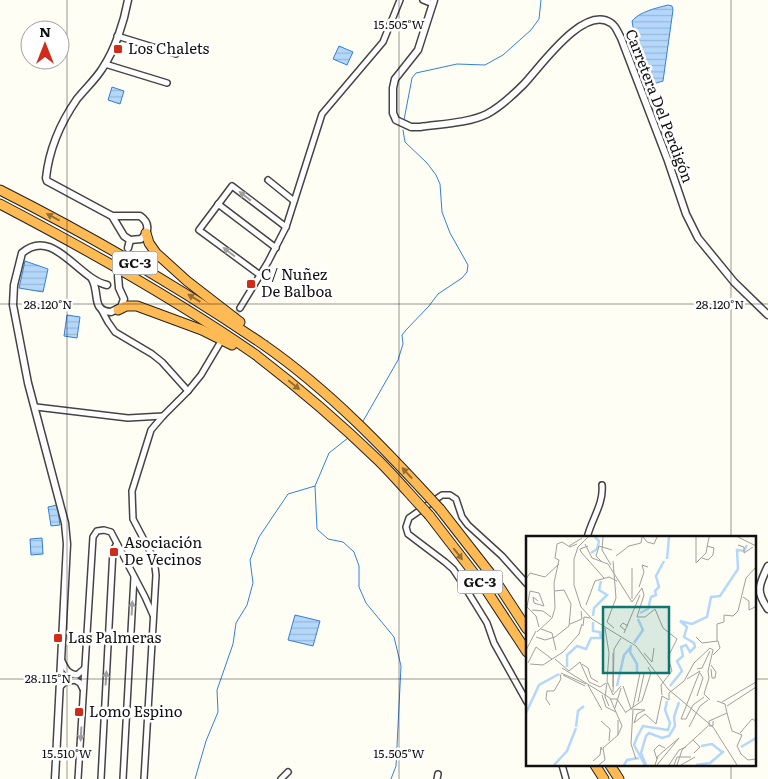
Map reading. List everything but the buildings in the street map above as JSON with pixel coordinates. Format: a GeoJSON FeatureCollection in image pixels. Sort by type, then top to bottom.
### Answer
{"type":"FeatureCollection","features":[{"type":"Feature","properties":{"kind":"highway","name":"GC-3"},"geometry":{"type":"LineString","coordinates":[[0,190],[132,261],[202,303],[265,344],[302,374],[389,453],[440,509],[493,578],[526,628]]}},
{"type":"Feature","properties":{"kind":"highway","name":"GC-3"},"geometry":{"type":"LineString","coordinates":[[0,204],[47,228],[207,321],[279,373],[335,420],[380,462],[429,515],[483,586],[526,650]]}},
{"type":"Feature","properties":{"kind":"highway"},"geometry":{"type":"LineString","coordinates":[[146,234],[149,243],[156,252],[174,270],[265,344]]}},
{"type":"Feature","properties":{"kind":"highway"},"geometry":{"type":"LineString","coordinates":[[117,311],[126,306],[137,306],[150,310],[220,338],[256,358]]}},
{"type":"Feature","properties":{"kind":"highway"},"geometry":{"type":"LineString","coordinates":[[596,766],[604,779]]}},
{"type":"Feature","properties":{"kind":"highway"},"geometry":{"type":"LineString","coordinates":[[611,766],[619,779]]}},
{"type":"Feature","properties":{"kind":"street"},"geometry":{"type":"LineString","coordinates":[[112,216],[128,217],[136,215],[144,218],[148,225],[146,234],[138,240],[130,240],[124,236],[122,229],[112,216],[48,181],[46,173],[51,151],[60,129],[77,100],[105,64],[117,36],[128,0]]}},
{"type":"Feature","properties":{"kind":"street"},"geometry":{"type":"LineString","coordinates":[[240,308],[276,248],[286,227],[322,114],[383,42],[400,0]]}},
{"type":"Feature","properties":{"kind":"street"},"geometry":{"type":"LineString","coordinates":[[423,0],[433,2]]}},
{"type":"Feature","properties":{"kind":"street","name":"Carretera Del Perdigón"},"geometry":{"type":"LineString","coordinates":[[433,2],[418,50],[395,80],[393,88],[393,113],[396,120],[411,127],[420,127],[477,118],[488,113],[523,85],[567,36],[579,26],[596,21],[610,22],[621,38],[686,214],[698,238],[734,282],[768,315]]}},
{"type":"Feature","properties":{"kind":"street"},"geometry":{"type":"LineString","coordinates":[[117,36],[176,54]]}},
{"type":"Feature","properties":{"kind":"street"},"geometry":{"type":"LineString","coordinates":[[105,64],[167,84]]}},
{"type":"Feature","properties":{"kind":"street"},"geometry":{"type":"LineString","coordinates":[[268,180],[294,201]]}},
{"type":"Feature","properties":{"kind":"street"},"geometry":{"type":"LineString","coordinates":[[260,275],[199,230],[232,186],[286,227]]}},
{"type":"Feature","properties":{"kind":"street"},"geometry":{"type":"LineString","coordinates":[[218,204],[276,248]]}},
{"type":"Feature","properties":{"kind":"street"},"geometry":{"type":"LineString","coordinates":[[122,229],[123,222],[128,217]]}},
{"type":"Feature","properties":{"kind":"street"},"geometry":{"type":"LineString","coordinates":[[128,248],[130,240]]}},
{"type":"Feature","properties":{"kind":"street"},"geometry":{"type":"LineString","coordinates":[[55,779],[67,544],[65,523],[36,407],[28,383],[13,306],[14,285],[22,253],[36,244],[48,246],[69,259],[100,284],[119,288]]}},
{"type":"Feature","properties":{"kind":"street"},"geometry":{"type":"LineString","coordinates":[[98,293],[118,276],[119,288],[124,299],[121,307],[110,320],[111,327]]}},
{"type":"Feature","properties":{"kind":"street"},"geometry":{"type":"LineString","coordinates":[[91,278],[98,293],[97,302],[111,327],[120,335],[162,362],[188,392]]}},
{"type":"Feature","properties":{"kind":"street"},"geometry":{"type":"LineString","coordinates":[[101,309],[108,312],[117,311]]}},
{"type":"Feature","properties":{"kind":"street"},"geometry":{"type":"LineString","coordinates":[[144,779],[156,575],[154,559],[133,519],[132,491],[151,430],[202,375],[220,343]]}},
{"type":"Feature","properties":{"kind":"street"},"geometry":{"type":"LineString","coordinates":[[182,384],[194,384]]}},
{"type":"Feature","properties":{"kind":"street"},"geometry":{"type":"LineString","coordinates":[[181,398],[182,384]]}},
{"type":"Feature","properties":{"kind":"street"},"geometry":{"type":"LineString","coordinates":[[36,407],[128,418],[163,416]]}},
{"type":"Feature","properties":{"kind":"street"},"geometry":{"type":"LineString","coordinates":[[587,536],[601,502],[602,485]]}},
{"type":"Feature","properties":{"kind":"street"},"geometry":{"type":"LineString","coordinates":[[526,583],[502,556],[462,517],[456,498],[450,495],[442,496],[409,518],[406,526],[408,534],[453,569],[463,584],[487,624],[494,643],[526,700]]}},
{"type":"Feature","properties":{"kind":"street"},"geometry":{"type":"LineString","coordinates":[[78,779],[92,537],[97,531],[111,532],[154,617]]}},
{"type":"Feature","properties":{"kind":"street"},"geometry":{"type":"LineString","coordinates":[[101,779],[114,550],[117,544]]}},
{"type":"Feature","properties":{"kind":"street"},"geometry":{"type":"LineString","coordinates":[[768,566],[759,584],[759,593],[768,610]]}},
{"type":"Feature","properties":{"kind":"street"},"geometry":{"type":"LineString","coordinates":[[123,779],[134,576]]}},
{"type":"Feature","properties":{"kind":"street"},"geometry":{"type":"LineString","coordinates":[[61,660],[66,670],[71,674],[77,675],[84,669]]}},
{"type":"Feature","properties":{"kind":"street"},"geometry":{"type":"LineString","coordinates":[[60,687],[65,682],[75,680],[80,683],[83,689]]}},
{"type":"Feature","properties":{"kind":"street"},"geometry":{"type":"LineString","coordinates":[[562,766],[566,779]]}},
{"type":"Feature","properties":{"kind":"street"},"geometry":{"type":"LineString","coordinates":[[282,779],[288,772]]}},
{"type":"Feature","properties":{"kind":"water"},"geometry":{"type":"Polygon","coordinates":[[[668,5],[672,6],[673,10],[663,81],[646,86],[635,51],[637,50],[632,21],[643,13],[668,5]]]}},
{"type":"Feature","properties":{"kind":"water"},"geometry":{"type":"Polygon","coordinates":[[[339,46],[353,52],[347,65],[333,59],[339,46]]]}},
{"type":"Feature","properties":{"kind":"water"},"geometry":{"type":"Polygon","coordinates":[[[112,87],[124,91],[120,104],[108,100],[112,87]]]}},
{"type":"Feature","properties":{"kind":"water"},"geometry":{"type":"Polygon","coordinates":[[[25,261],[48,269],[43,292],[19,288],[25,261]]]}},
{"type":"Feature","properties":{"kind":"water"},"geometry":{"type":"Polygon","coordinates":[[[67,315],[80,317],[77,338],[64,336],[67,315]]]}},
{"type":"Feature","properties":{"kind":"water"},"geometry":{"type":"Polygon","coordinates":[[[57,505],[60,525],[51,526],[48,507],[57,505]]]}},
{"type":"Feature","properties":{"kind":"water"},"geometry":{"type":"Polygon","coordinates":[[[42,538],[43,554],[31,555],[30,539],[42,538]]]}},
{"type":"Feature","properties":{"kind":"water"},"geometry":{"type":"Polygon","coordinates":[[[295,615],[320,621],[313,646],[288,640],[295,615]]]}},
{"type":"Feature","properties":{"kind":"waterway"},"geometry":{"type":"LineString","coordinates":[[404,120],[412,78],[416,73],[457,64],[485,65],[503,55],[531,30],[539,19],[541,0]]}},
{"type":"Feature","properties":{"kind":"waterway"},"geometry":{"type":"LineString","coordinates":[[362,423],[398,360],[403,344],[402,335],[438,294],[462,278],[467,272],[468,265],[450,233],[442,212],[440,184],[436,175],[427,163],[405,142],[403,130]]}},
{"type":"Feature","properties":{"kind":"waterway"},"geometry":{"type":"LineString","coordinates":[[348,438],[329,453],[315,486],[317,529],[328,539],[343,542],[354,552],[359,566],[359,587],[366,603],[394,637],[401,666],[396,766],[391,779]]}},
{"type":"Feature","properties":{"kind":"waterway"},"geometry":{"type":"LineString","coordinates":[[195,779],[206,741],[218,712],[217,690],[233,644],[236,623],[247,605],[253,583],[250,560],[259,537],[288,494],[315,486]]}},
{"type":"Feature","properties":{"kind":"tunnel"},"geometry":{"type":"LineString","coordinates":[[120,272],[128,248]]}},
{"type":"Feature","properties":{"kind":"tunnel"},"geometry":{"type":"LineString","coordinates":[[225,334],[240,308]]}},
{"type":"Feature","properties":{"kind":"place","name":"Los Chalets"},"geometry":{"type":"Point","coordinates":[118,49]}},
{"type":"Feature","properties":{"kind":"place","name":"C/ Nuñez De Balboa"},"geometry":{"type":"Point","coordinates":[251,284]}},
{"type":"Feature","properties":{"kind":"place","name":"Asociación De Vecinos"},"geometry":{"type":"Point","coordinates":[114,552]}},
{"type":"Feature","properties":{"kind":"place","name":"Las Palmeras"},"geometry":{"type":"Point","coordinates":[58,638]}},
{"type":"Feature","properties":{"kind":"place","name":"Lomo Espino"},"geometry":{"type":"Point","coordinates":[79,712]}}]}
